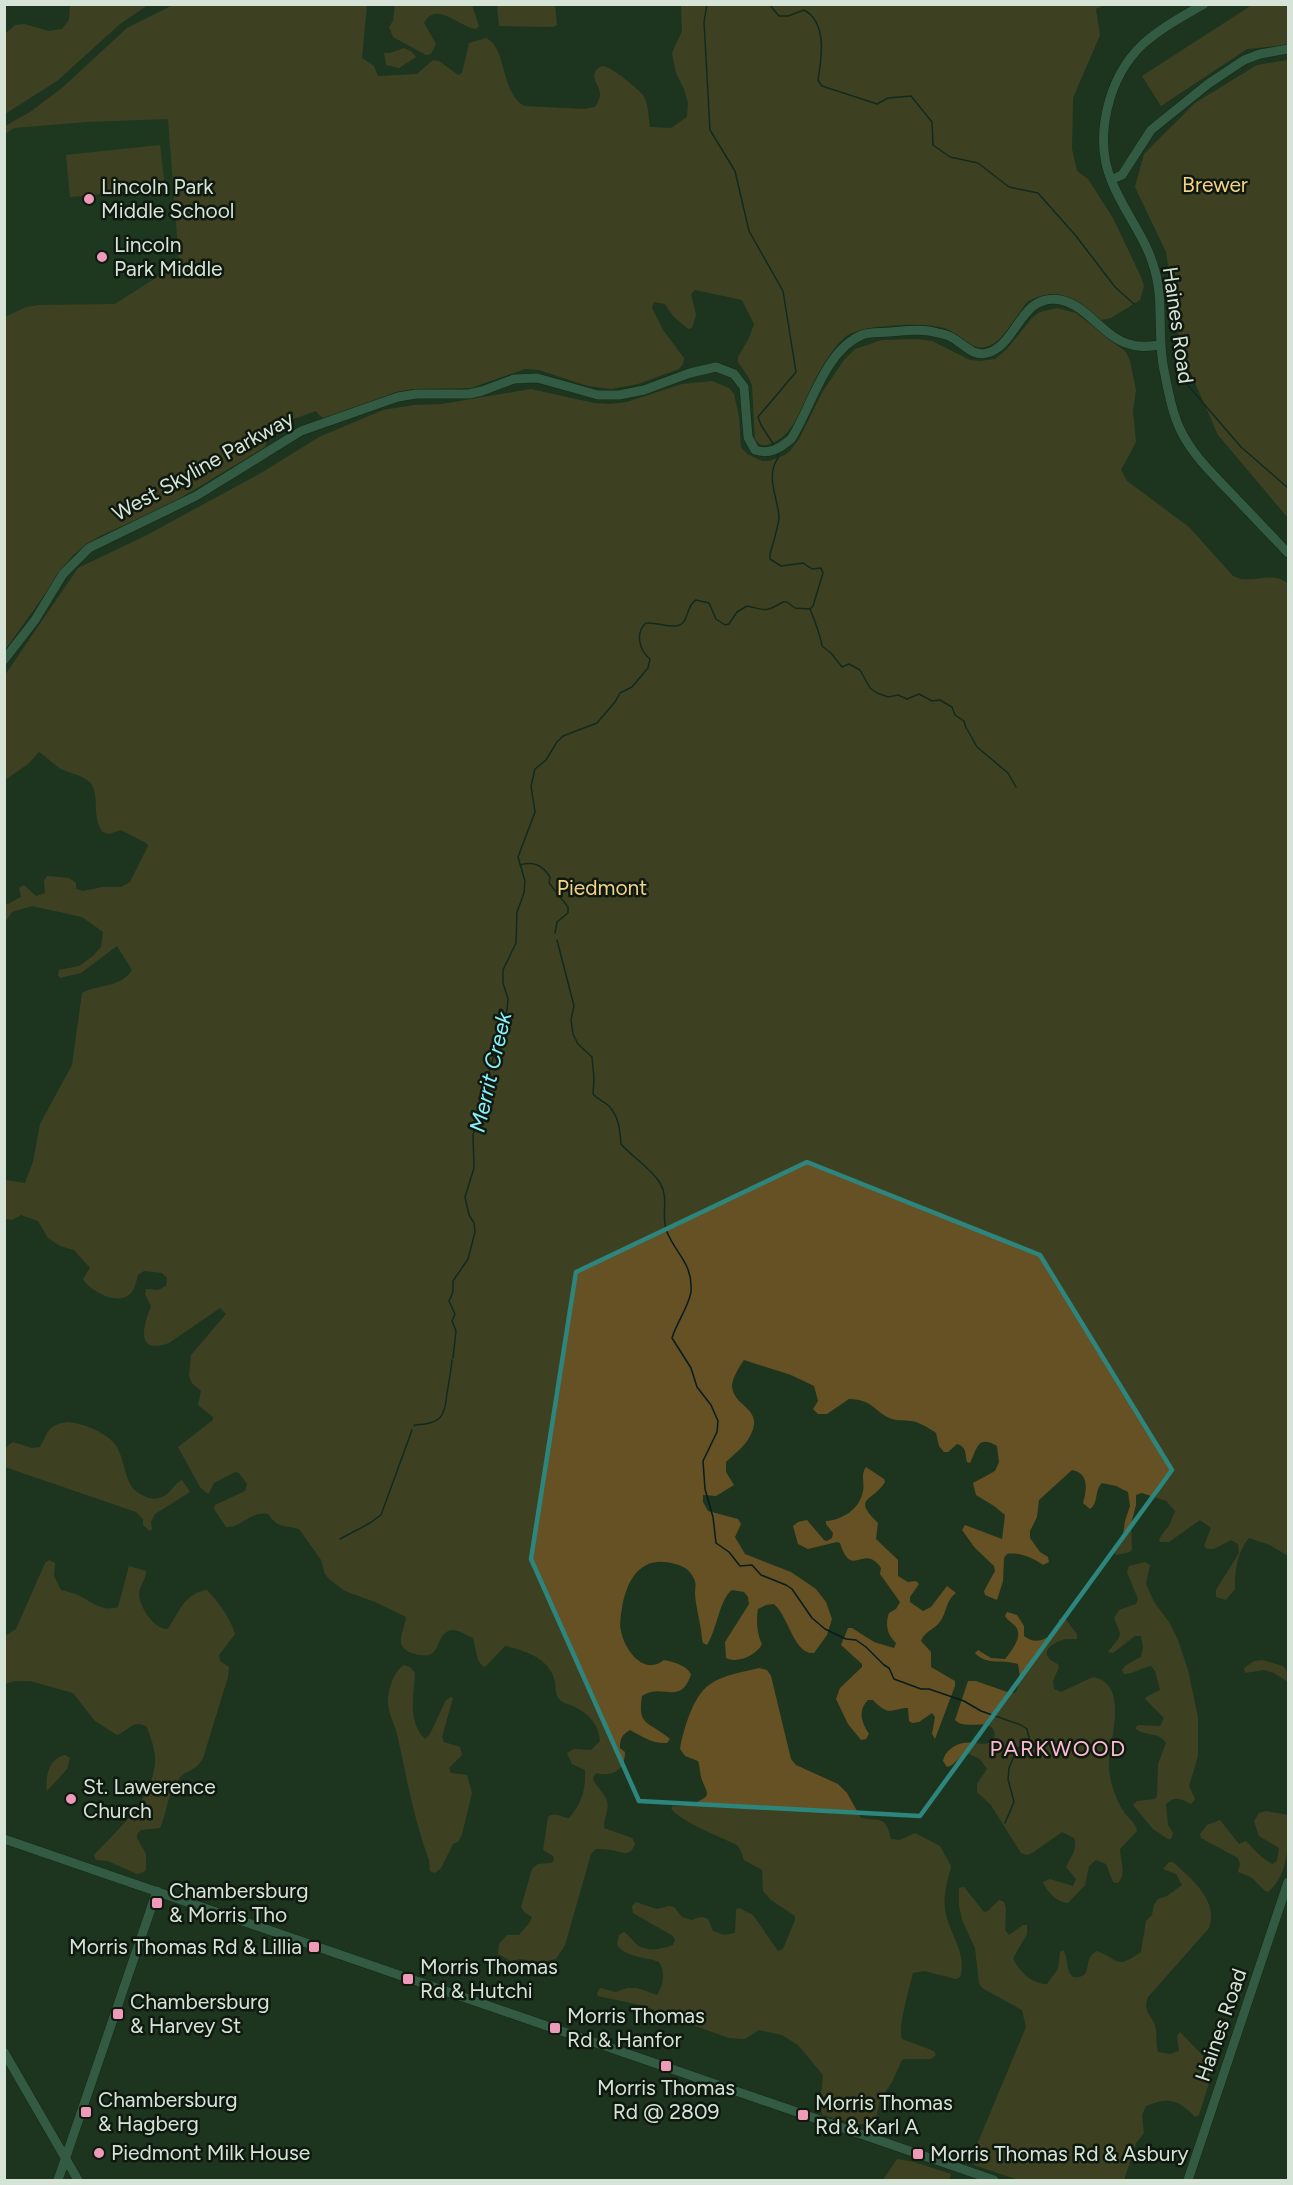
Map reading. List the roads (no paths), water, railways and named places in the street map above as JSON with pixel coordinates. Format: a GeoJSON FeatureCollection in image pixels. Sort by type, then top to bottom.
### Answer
{"type":"FeatureCollection","features":[{"type":"Feature","properties":{"kind":"main road","name":"Haines Road"},"geometry":{"type":"LineString","coordinates":[[1204,4],[1146,42],[1129,62],[1111,95],[1103,128],[1105,157],[1111,180],[1150,256],[1155,271],[1164,370],[1174,412],[1186,440],[1211,472],[1288,554]]}},
{"type":"Feature","properties":{"kind":"main road"},"geometry":{"type":"LineString","coordinates":[[1111,180],[1122,175],[1151,130],[1215,79],[1233,66],[1260,54],[1288,49]]}},
{"type":"Feature","properties":{"kind":"main road","name":"West Skyline Parkway"},"geometry":{"type":"LineString","coordinates":[[4,660],[35,620],[63,574],[89,548],[196,495],[301,431],[398,397],[416,394],[469,394],[482,392],[514,379],[537,378],[557,382],[588,393],[613,396],[645,390],[709,367],[722,368],[738,377],[744,387],[748,437],[752,446],[759,452],[770,452],[780,447],[795,433],[830,364],[848,342],[863,334],[913,330],[934,332],[952,337],[974,352],[989,353],[1000,346],[1028,309],[1037,303],[1057,299],[1079,308],[1125,344],[1160,345]]}},
{"type":"Feature","properties":{"kind":"main road"},"geometry":{"type":"LineString","coordinates":[[4,1839],[994,2181]]}},
{"type":"Feature","properties":{"kind":"main road","name":"Haines Road"},"geometry":{"type":"LineString","coordinates":[[1188,2181],[1288,1882]]}},
{"type":"Feature","properties":{"kind":"main road"},"geometry":{"type":"LineString","coordinates":[[58,2181],[157,1891]]}},
{"type":"Feature","properties":{"kind":"main road"},"geometry":{"type":"LineString","coordinates":[[4,2052],[78,2181]]}},
{"type":"Feature","properties":{"kind":"waterway","name":"Merrit Creek"},"geometry":{"type":"LineString","coordinates":[[707,4],[704,22],[710,130],[735,171],[749,231],[783,291],[796,372],[758,417],[774,445]]}},
{"type":"Feature","properties":{"kind":"waterway"},"geometry":{"type":"LineString","coordinates":[[769,4],[779,16],[788,16],[804,10],[816,23],[821,41],[818,80],[822,86],[877,104],[888,98],[911,96],[932,122],[933,145],[950,157],[978,163],[1009,187],[1038,193],[1076,236],[1115,287],[1134,304]]}},
{"type":"Feature","properties":{"kind":"waterway"},"geometry":{"type":"LineString","coordinates":[[1185,382],[1241,447],[1288,488]]}},
{"type":"Feature","properties":{"kind":"waterway","name":"Merrit Creek"},"geometry":{"type":"LineString","coordinates":[[453,1358],[456,1331],[452,1321],[455,1314],[449,1301],[453,1292],[453,1281],[468,1259],[475,1232],[465,1197],[474,1168],[473,1135],[482,1105],[488,1094],[487,1079],[507,1010],[508,999],[503,983],[503,970],[516,943],[517,912],[524,893],[525,881],[518,857],[535,812],[531,786],[535,769],[546,760],[563,736],[597,723],[620,693],[632,687],[648,668],[650,659],[643,651],[640,641],[640,632],[646,623],[680,625],[686,618],[690,606],[696,600],[709,603],[716,619],[725,625],[729,624],[737,612],[747,606],[765,610],[783,602],[795,608],[810,609],[813,606],[823,573],[821,568],[812,569],[803,563],[781,566],[770,559],[779,517],[772,480],[774,465],[778,458],[777,452]]}},
{"type":"Feature","properties":{"kind":"waterway"},"geometry":{"type":"LineString","coordinates":[[810,609],[822,646],[842,667],[849,664],[860,670],[870,688],[888,697],[898,695],[907,699],[919,694],[932,701],[940,700],[952,707],[955,715],[964,721],[966,728]]}},
{"type":"Feature","properties":{"kind":"waterway"},"geometry":{"type":"LineString","coordinates":[[967,729],[977,747],[1008,773],[1016,787]]}},
{"type":"Feature","properties":{"kind":"waterway"},"geometry":{"type":"LineString","coordinates":[[520,865],[534,864],[544,870],[550,877],[549,883],[568,907],[568,913],[557,922],[555,933]]}},
{"type":"Feature","properties":{"kind":"waterway"},"geometry":{"type":"LineString","coordinates":[[557,940],[574,1006],[571,1020],[573,1034],[578,1044],[592,1057],[593,1094],[609,1106],[615,1115],[621,1144],[660,1183],[664,1195],[665,1226],[689,1273],[690,1296],[672,1338],[691,1368],[697,1387],[711,1405],[718,1421],[717,1432],[703,1461],[705,1489],[713,1517],[716,1543],[729,1552],[740,1566],[752,1565],[761,1575],[792,1589],[812,1618],[825,1629],[846,1639],[856,1640],[866,1647],[889,1668],[894,1679],[964,1701],[981,1711],[1027,1729],[1028,1742],[1017,1749],[1009,1768],[1008,1779],[1014,1802],[1005,1823]]}},
{"type":"Feature","properties":{"kind":"waterway","name":"Merrit Creek"},"geometry":{"type":"LineString","coordinates":[[414,1426],[436,1421],[443,1414],[452,1360]]}},
{"type":"Feature","properties":{"kind":"waterway","name":"Merrit Creek"},"geometry":{"type":"LineString","coordinates":[[340,1539],[381,1515],[412,1430]]}},
{"type":"Feature","properties":{"kind":"place","name":"Lincoln Park Middle School"},"geometry":{"type":"Point","coordinates":[89,199]}},
{"type":"Feature","properties":{"kind":"place","name":"Lincoln Park Middle"},"geometry":{"type":"Point","coordinates":[102,257]}},
{"type":"Feature","properties":{"kind":"place","name":"St. Lawerence Church"},"geometry":{"type":"Point","coordinates":[71,1799]}},
{"type":"Feature","properties":{"kind":"place","name":"Chambersburg & Morris Tho"},"geometry":{"type":"Point","coordinates":[157,1903]}},
{"type":"Feature","properties":{"kind":"place","name":"Morris Thomas Rd & Lillia"},"geometry":{"type":"Point","coordinates":[314,1947]}},
{"type":"Feature","properties":{"kind":"place","name":"Morris Thomas Rd & Hutchi"},"geometry":{"type":"Point","coordinates":[408,1979]}},
{"type":"Feature","properties":{"kind":"place","name":"Chambersburg & Harvey St"},"geometry":{"type":"Point","coordinates":[118,2014]}},
{"type":"Feature","properties":{"kind":"place","name":"Morris Thomas Rd & Hanfor"},"geometry":{"type":"Point","coordinates":[555,2028]}},
{"type":"Feature","properties":{"kind":"place","name":"Morris Thomas Rd @ 2809"},"geometry":{"type":"Point","coordinates":[666,2066]}},
{"type":"Feature","properties":{"kind":"place","name":"Chambersburg & Hagberg"},"geometry":{"type":"Point","coordinates":[86,2112]}},
{"type":"Feature","properties":{"kind":"place","name":"Morris Thomas Rd & Karl A"},"geometry":{"type":"Point","coordinates":[803,2115]}},
{"type":"Feature","properties":{"kind":"place","name":"Piedmont Milk House"},"geometry":{"type":"Point","coordinates":[99,2153]}},
{"type":"Feature","properties":{"kind":"place","name":"Morris Thomas Rd & Asbury"},"geometry":{"type":"Point","coordinates":[918,2154]}},
{"type":"Feature","properties":{"kind":"district","name":"PARKWOOD"},"geometry":{"type":"Point","coordinates":[1058,1748]}},
{"type":"Feature","properties":{"kind":"park label","name":"Brewer"},"geometry":{"type":"Point","coordinates":[1215,185]}},
{"type":"Feature","properties":{"kind":"park label","name":"Piedmont"},"geometry":{"type":"Point","coordinates":[602,888]}}]}
